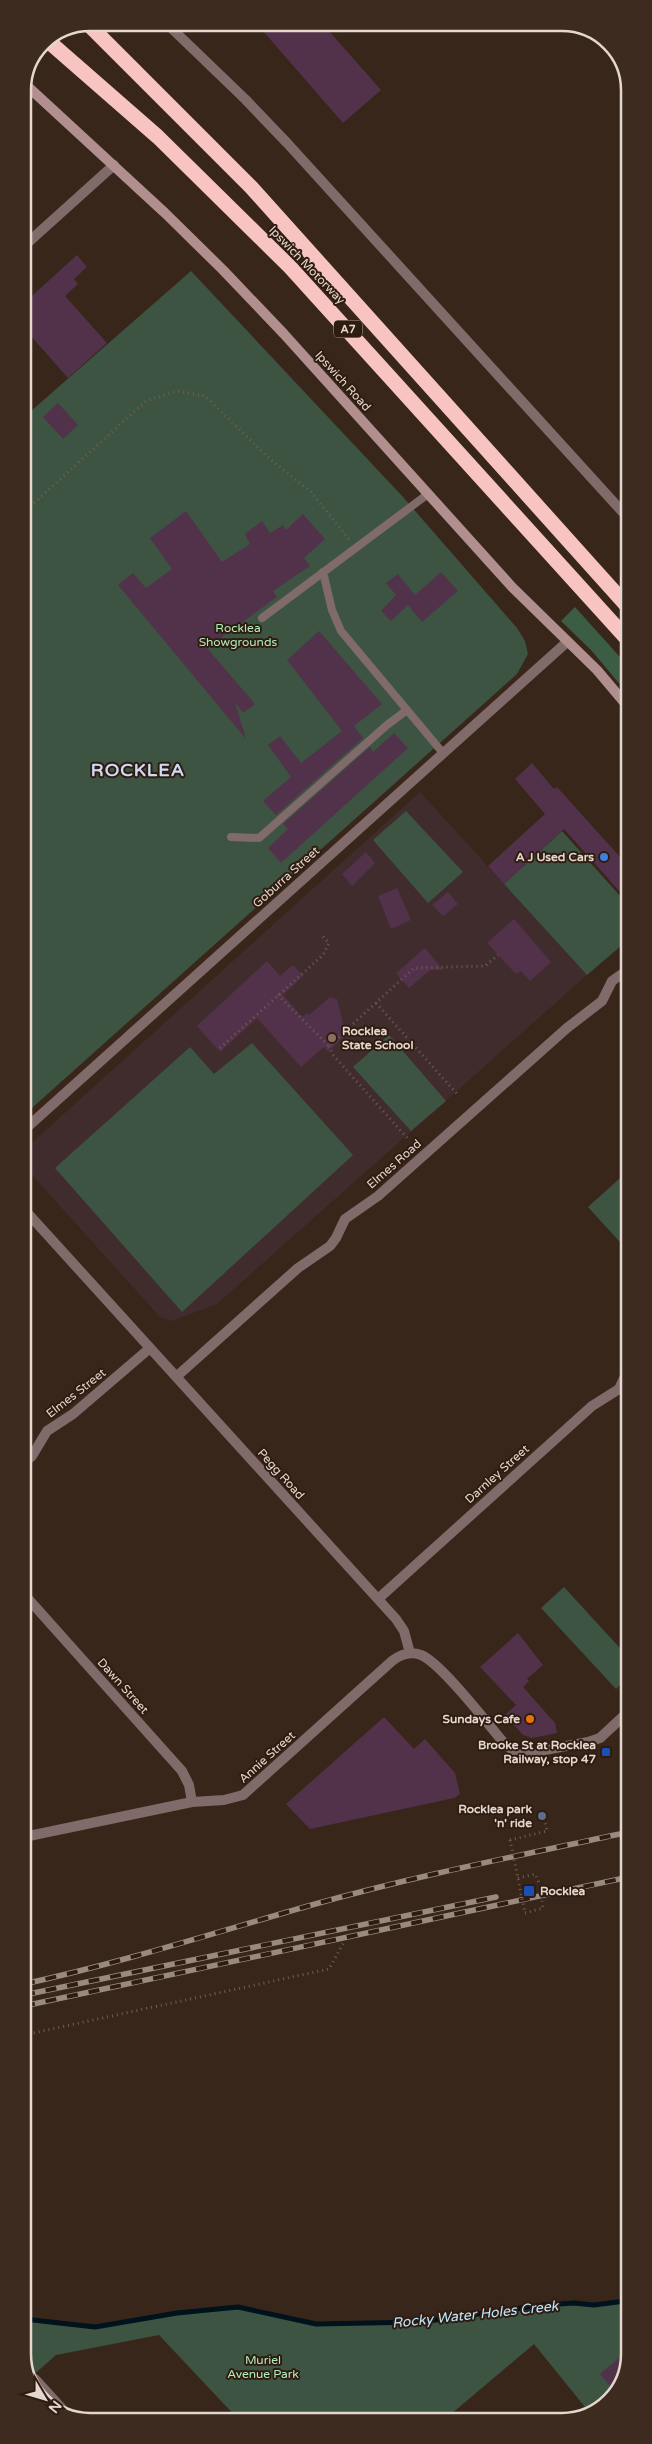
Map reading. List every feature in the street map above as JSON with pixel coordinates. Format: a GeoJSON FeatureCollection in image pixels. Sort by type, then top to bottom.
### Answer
{"type":"FeatureCollection","features":[{"type":"Feature","properties":{"kind":"highway","name":"Ipswich Motorway"},"geometry":{"type":"LineString","coordinates":[[95,31],[251,187],[621,599]]}},
{"type":"Feature","properties":{"kind":"highway","name":"Ipswich Motorway"},"geometry":{"type":"LineString","coordinates":[[53,45],[158,137],[290,267],[621,632]]}},
{"type":"Feature","properties":{"kind":"street"},"geometry":{"type":"LineString","coordinates":[[174,31],[245,98],[288,144],[621,510]]}},
{"type":"Feature","properties":{"kind":"street","name":"Ipswich Road"},"geometry":{"type":"LineString","coordinates":[[31,90],[114,165],[210,258],[284,334],[512,587],[597,670],[621,699]]}},
{"type":"Feature","properties":{"kind":"street"},"geometry":{"type":"LineString","coordinates":[[31,240],[114,165]]}},
{"type":"Feature","properties":{"kind":"street","name":"Goburra Street"},"geometry":{"type":"LineString","coordinates":[[31,1124],[567,642]]}},
{"type":"Feature","properties":{"kind":"street","name":"Elmes Road"},"geometry":{"type":"LineString","coordinates":[[176,1377],[298,1268],[330,1246],[349,1216],[378,1196],[567,1028],[600,1004],[612,981],[621,975]]}},
{"type":"Feature","properties":{"kind":"street","name":"Pegg Road"},"geometry":{"type":"LineString","coordinates":[[31,1217],[378,1599],[401,1626],[410,1653]]}},
{"type":"Feature","properties":{"kind":"street","name":"Elmes Street"},"geometry":{"type":"LineString","coordinates":[[31,1457],[47,1431],[73,1414],[150,1348]]}},
{"type":"Feature","properties":{"kind":"street","name":"Darnley Street"},"geometry":{"type":"LineString","coordinates":[[378,1599],[592,1406],[616,1392],[621,1386]]}},
{"type":"Feature","properties":{"kind":"street","name":"Dawn Street"},"geometry":{"type":"LineString","coordinates":[[31,1602],[182,1771],[189,1785],[192,1802]]}},
{"type":"Feature","properties":{"kind":"street"},"geometry":{"type":"LineString","coordinates":[[410,1653],[421,1655],[436,1665],[504,1743],[517,1752],[530,1754],[588,1742],[609,1731],[621,1719]]}},
{"type":"Feature","properties":{"kind":"street","name":"Annie Street"},"geometry":{"type":"LineString","coordinates":[[31,1836],[192,1802],[224,1800],[243,1795],[392,1661],[410,1653]]}},
{"type":"Feature","properties":{"kind":"street"},"geometry":{"type":"LineString","coordinates":[[40,2384],[57,2403]]}},
{"type":"Feature","properties":{"kind":"lane"},"geometry":{"type":"LineString","coordinates":[[262,618],[428,494]]}},
{"type":"Feature","properties":{"kind":"lane"},"geometry":{"type":"LineString","coordinates":[[323,572],[332,610],[341,631],[443,753]]}},
{"type":"Feature","properties":{"kind":"lane"},"geometry":{"type":"LineString","coordinates":[[231,837],[259,838],[386,725],[407,710]]}},
{"type":"Feature","properties":{"kind":"path"},"geometry":{"type":"LineString","coordinates":[[31,507],[146,401],[178,391],[206,396],[270,460],[311,492],[356,548]]}},
{"type":"Feature","properties":{"kind":"path"},"geometry":{"type":"LineString","coordinates":[[220,1048],[323,955],[329,942],[321,934]]}},
{"type":"Feature","properties":{"kind":"path"},"geometry":{"type":"LineString","coordinates":[[329,1046],[414,968],[485,966],[498,955]]}},
{"type":"Feature","properties":{"kind":"path"},"geometry":{"type":"LineString","coordinates":[[278,995],[329,1046],[334,1055],[409,1140]]}},
{"type":"Feature","properties":{"kind":"path"},"geometry":{"type":"LineString","coordinates":[[376,1003],[458,1095]]}},
{"type":"Feature","properties":{"kind":"path"},"geometry":{"type":"LineString","coordinates":[[542,1901],[544,1908],[525,1913],[510,1840],[547,1831],[543,1814]]}},
{"type":"Feature","properties":{"kind":"path"},"geometry":{"type":"LineString","coordinates":[[518,1878],[535,1874],[539,1883]]}},
{"type":"Feature","properties":{"kind":"path"},"geometry":{"type":"LineString","coordinates":[[31,2033],[329,1968],[344,1942]]}},
{"type":"Feature","properties":{"kind":"shaded area","name":"Rocklea State School"},"geometry":{"type":"Polygon","coordinates":[[[420,792],[587,975],[217,1304],[171,1321],[160,1317],[31,1174],[31,1144],[420,792]]]}},
{"type":"Feature","properties":{"kind":"green space","name":"Rocklea Showgrounds"},"geometry":{"type":"Polygon","coordinates":[[[191,271],[403,497],[517,628],[525,641],[528,654],[517,674],[31,1109],[31,411],[191,271]]]}},
{"type":"Feature","properties":{"kind":"green space"},"geometry":{"type":"Polygon","coordinates":[[[575,607],[621,658],[621,686],[591,650],[561,621],[575,607]]]}},
{"type":"Feature","properties":{"kind":"green space"},"geometry":{"type":"Polygon","coordinates":[[[406,811],[463,872],[428,903],[373,840],[406,811]]]}},
{"type":"Feature","properties":{"kind":"green space"},"geometry":{"type":"Polygon","coordinates":[[[562,831],[621,897],[621,946],[587,975],[504,884],[562,831]]]}},
{"type":"Feature","properties":{"kind":"green space"},"geometry":{"type":"Polygon","coordinates":[[[389,1035],[446,1101],[411,1131],[353,1067],[389,1035]]]}},
{"type":"Feature","properties":{"kind":"green space"},"geometry":{"type":"Polygon","coordinates":[[[252,1043],[353,1155],[182,1312],[55,1168],[190,1047],[214,1074],[252,1043]]]}},
{"type":"Feature","properties":{"kind":"green space"},"geometry":{"type":"Polygon","coordinates":[[[621,1177],[621,1243],[588,1207],[621,1177]]]}},
{"type":"Feature","properties":{"kind":"green space"},"geometry":{"type":"Polygon","coordinates":[[[564,1587],[621,1649],[621,1684],[616,1689],[541,1608],[564,1587]]]}},
{"type":"Feature","properties":{"kind":"green space","name":"Muriel Avenue Park"},"geometry":{"type":"Polygon","coordinates":[[[621,2302],[621,2354],[620,2365],[611,2387],[601,2398],[585,2407],[534,2344],[452,2413],[232,2413],[159,2335],[56,2355],[35,2373],[32,2365],[31,2320],[95,2327],[177,2313],[238,2307],[316,2324],[421,2322],[543,2305],[574,2303],[594,2305],[621,2302]]]}},
{"type":"Feature","properties":{"kind":"building"},"geometry":{"type":"Polygon","coordinates":[[[263,31],[329,31],[381,90],[343,123],[263,31]]]}},
{"type":"Feature","properties":{"kind":"building"},"geometry":{"type":"Polygon","coordinates":[[[77,255],[87,267],[74,279],[78,284],[65,296],[107,343],[68,378],[31,336],[31,297],[77,255]]]}},
{"type":"Feature","properties":{"kind":"building"},"geometry":{"type":"Polygon","coordinates":[[[58,403],[78,425],[63,439],[43,417],[58,403]]]}},
{"type":"Feature","properties":{"kind":"building"},"geometry":{"type":"Polygon","coordinates":[[[186,511],[222,562],[250,544],[245,534],[262,521],[270,533],[283,525],[286,530],[303,514],[325,539],[304,558],[310,566],[273,591],[277,597],[207,648],[255,704],[243,713],[235,702],[246,739],[118,585],[133,573],[146,588],[172,569],[150,538],[186,511]]]}},
{"type":"Feature","properties":{"kind":"building"},"geometry":{"type":"Polygon","coordinates":[[[441,572],[458,591],[422,622],[408,605],[391,621],[381,611],[396,595],[386,583],[398,574],[415,595],[441,572]]]}},
{"type":"Feature","properties":{"kind":"building"},"geometry":{"type":"Polygon","coordinates":[[[319,631],[382,704],[354,726],[363,738],[276,815],[263,801],[291,777],[268,745],[280,736],[301,763],[342,731],[287,660],[319,631]]]}},
{"type":"Feature","properties":{"kind":"building"},"geometry":{"type":"Polygon","coordinates":[[[394,733],[408,748],[281,863],[268,848],[288,829],[283,824],[370,747],[373,752],[394,733]]]}},
{"type":"Feature","properties":{"kind":"building"},"geometry":{"type":"Polygon","coordinates":[[[532,763],[554,789],[557,787],[621,858],[621,891],[564,829],[504,884],[488,866],[545,814],[515,779],[532,763]]]}},
{"type":"Feature","properties":{"kind":"building"},"geometry":{"type":"Polygon","coordinates":[[[366,852],[375,863],[352,886],[342,874],[366,852]]]}},
{"type":"Feature","properties":{"kind":"building"},"geometry":{"type":"Polygon","coordinates":[[[397,888],[411,920],[391,929],[378,896],[397,888]]]}},
{"type":"Feature","properties":{"kind":"building"},"geometry":{"type":"Polygon","coordinates":[[[448,892],[458,904],[443,916],[432,905],[448,892]]]}},
{"type":"Feature","properties":{"kind":"building"},"geometry":{"type":"Polygon","coordinates":[[[514,919],[551,962],[530,981],[521,971],[516,974],[487,943],[514,919]]]}},
{"type":"Feature","properties":{"kind":"building"},"geometry":{"type":"Polygon","coordinates":[[[425,948],[443,970],[430,970],[409,988],[396,973],[425,948]]]}},
{"type":"Feature","properties":{"kind":"building"},"geometry":{"type":"Polygon","coordinates":[[[267,961],[280,976],[293,965],[303,976],[283,995],[302,1017],[307,1013],[309,1015],[330,997],[337,999],[346,1035],[328,1052],[324,1047],[301,1067],[257,1018],[220,1052],[197,1026],[267,961]]]}},
{"type":"Feature","properties":{"kind":"building"},"geometry":{"type":"Polygon","coordinates":[[[518,1633],[543,1665],[527,1679],[529,1681],[523,1687],[555,1723],[557,1733],[532,1738],[523,1735],[505,1715],[516,1705],[480,1667],[518,1633]]]}},
{"type":"Feature","properties":{"kind":"building"},"geometry":{"type":"Polygon","coordinates":[[[384,1717],[414,1749],[425,1739],[455,1773],[460,1794],[454,1798],[310,1829],[286,1804],[384,1717]]]}},
{"type":"Feature","properties":{"kind":"building"},"geometry":{"type":"Polygon","coordinates":[[[621,2356],[620,2365],[611,2387],[600,2374],[621,2356]]]}},
{"type":"Feature","properties":{"kind":"waterway","name":"Rocky Water Holes Creek"},"geometry":{"type":"LineString","coordinates":[[31,2320],[95,2327],[177,2313],[238,2307],[316,2324],[421,2322],[543,2305],[574,2303],[594,2305],[621,2302]]}},
{"type":"Feature","properties":{"kind":"railway"},"geometry":{"type":"LineString","coordinates":[[31,1982],[131,1957],[388,1885],[621,1834]]}},
{"type":"Feature","properties":{"kind":"railway"},"geometry":{"type":"LineString","coordinates":[[31,2005],[621,1879]]}},
{"type":"Feature","properties":{"kind":"railway"},"geometry":{"type":"LineString","coordinates":[[31,1994],[496,1897]]}},
{"type":"Feature","properties":{"kind":"place","name":"A J Used Cars"},"geometry":{"type":"Point","coordinates":[604,857]}},
{"type":"Feature","properties":{"kind":"place","name":"Rocklea State School"},"geometry":{"type":"Point","coordinates":[332,1038]}},
{"type":"Feature","properties":{"kind":"place","name":"Sundays Cafe"},"geometry":{"type":"Point","coordinates":[530,1719]}},
{"type":"Feature","properties":{"kind":"place","name":"Brooke St at Rocklea Railway, stop 47"},"geometry":{"type":"Point","coordinates":[606,1752]}},
{"type":"Feature","properties":{"kind":"place","name":"Rocklea park 'n' ride"},"geometry":{"type":"Point","coordinates":[542,1816]}},
{"type":"Feature","properties":{"kind":"place","name":"Rocklea"},"geometry":{"type":"Point","coordinates":[529,1891]}},
{"type":"Feature","properties":{"kind":"district","name":"ROCKLEA"},"geometry":{"type":"Point","coordinates":[138,770]}}]}
